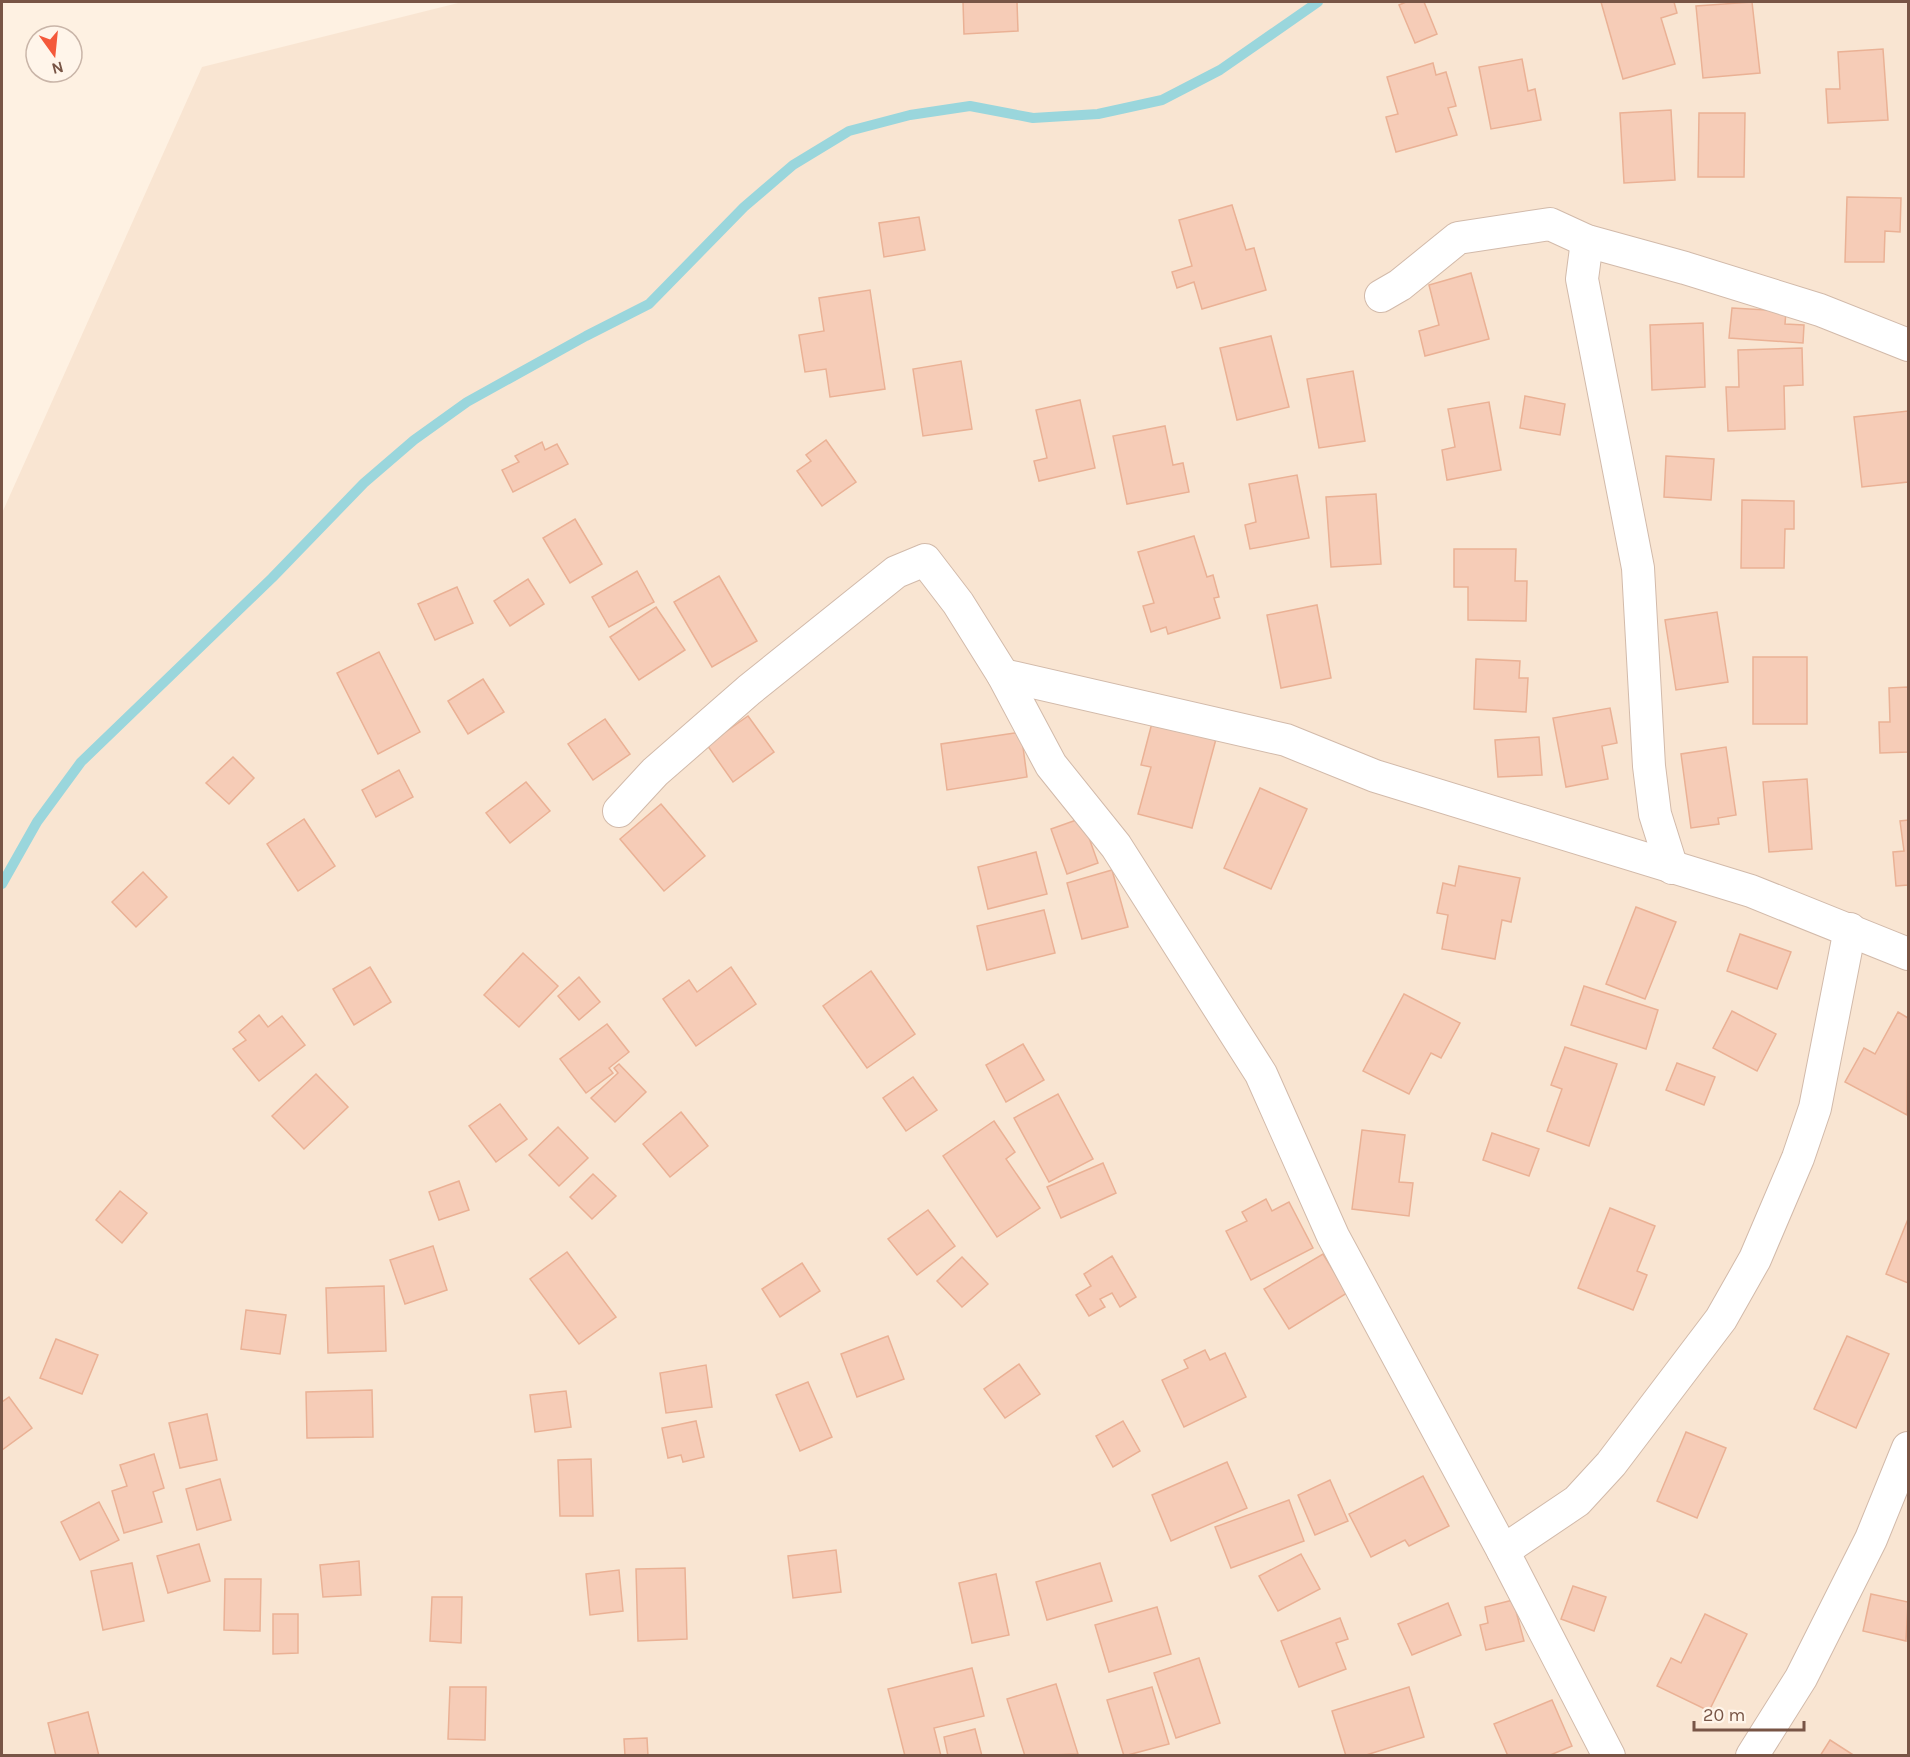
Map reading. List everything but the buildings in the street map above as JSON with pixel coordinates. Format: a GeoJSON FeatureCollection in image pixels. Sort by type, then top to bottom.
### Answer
{"type":"FeatureCollection","features":[{"type":"Feature","properties":{"kind":"street"},"geometry":{"type":"LineString","coordinates":[[1381,296],[1400,285],[1458,238],[1550,224],[1587,241],[1685,268],[1820,310],[1908,345]]}},
{"type":"Feature","properties":{"kind":"street"},"geometry":{"type":"LineString","coordinates":[[1587,241],[1582,279],[1638,568],[1649,766],[1656,814],[1672,868]]}},
{"type":"Feature","properties":{"kind":"street"},"geometry":{"type":"LineString","coordinates":[[619,811],[655,772],[749,690],[896,573],[925,560],[958,603],[1003,675],[1051,765],[1116,846],[1261,1074],[1333,1236],[1503,1551],[1609,1755]]}},
{"type":"Feature","properties":{"kind":"street"},"geometry":{"type":"LineString","coordinates":[[1003,675],[1286,740],[1375,776],[1751,891],[1908,954]]}},
{"type":"Feature","properties":{"kind":"street"},"geometry":{"type":"LineString","coordinates":[[1503,1551],[1577,1501],[1611,1464],[1721,1319],[1743,1279],[1798,1158],[1815,1108],[1850,929]]}},
{"type":"Feature","properties":{"kind":"street"},"geometry":{"type":"LineString","coordinates":[[1752,1755],[1801,1678],[1871,1539],[1908,1448]]}},
{"type":"Feature","properties":{"kind":"shaded area"},"geometry":{"type":"Polygon","coordinates":[[[462,2],[1908,2],[1908,1755],[2,1756],[2,513],[202,67],[462,2]]]}},
{"type":"Feature","properties":{"kind":"waterway"},"geometry":{"type":"LineString","coordinates":[[2,884],[37,822],[81,762],[272,578],[364,483],[414,440],[467,402],[649,304],[744,207],[793,165],[849,131],[910,115],[970,106],[1033,118],[1098,114],[1162,100],[1220,70],[1318,2]]}}]}
